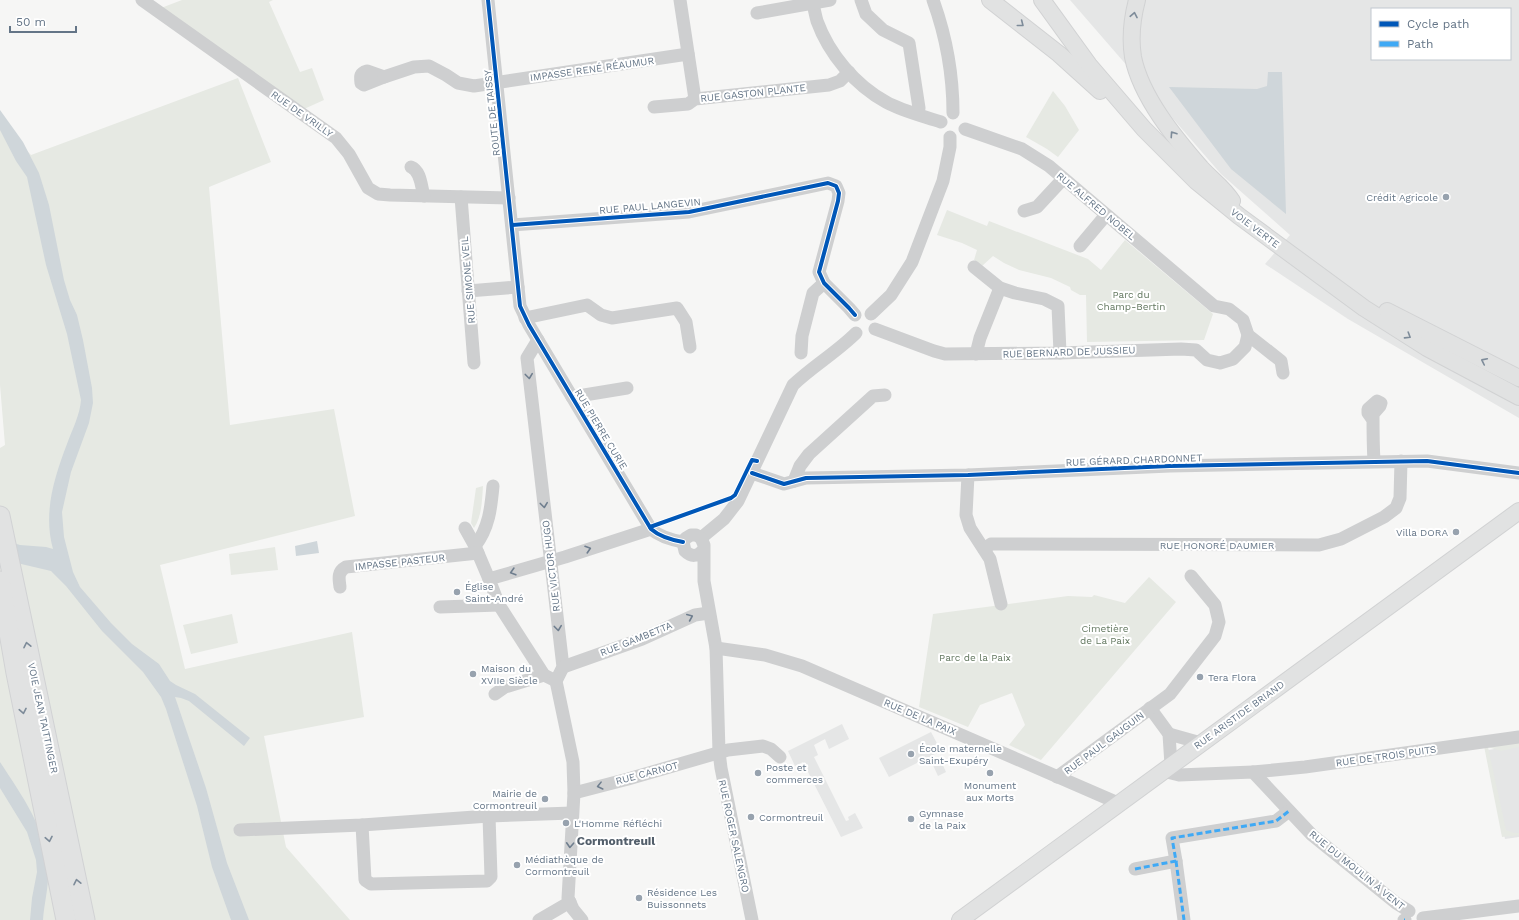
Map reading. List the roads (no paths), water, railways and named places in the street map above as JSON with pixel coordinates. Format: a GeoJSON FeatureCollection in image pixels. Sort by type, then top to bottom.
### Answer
{"type":"FeatureCollection","features":[{"type":"Feature","properties":{"kind":"highway"},"geometry":{"type":"LineString","coordinates":[[0,502],[5,539]]}},
{"type":"Feature","properties":{"kind":"highway","name":"VOIE JEAN TAITTINGER"},"geometry":{"type":"LineString","coordinates":[[0,516],[85,920]]}},
{"type":"Feature","properties":{"kind":"highway","name":"VOIE JEAN TAITTINGER"},"geometry":{"type":"LineString","coordinates":[[0,581],[16,673],[66,920]]}},
{"type":"Feature","properties":{"kind":"highway"},"geometry":{"type":"LineString","coordinates":[[0,611],[16,673]]}},
{"type":"Feature","properties":{"kind":"main road"},"geometry":{"type":"LineString","coordinates":[[990,0],[1059,54],[1104,94],[1135,126],[1144,129]]}},
{"type":"Feature","properties":{"kind":"main road","name":"VOIE VERTE"},"geometry":{"type":"LineString","coordinates":[[1042,0],[1089,65],[1144,129],[1196,181],[1239,216],[1364,308],[1427,348],[1519,397]]}},
{"type":"Feature","properties":{"kind":"main road","name":"VOIE VERTE"},"geometry":{"type":"LineString","coordinates":[[1048,0],[1092,62],[1146,124],[1200,177],[1291,247],[1366,300],[1519,378]]}},
{"type":"Feature","properties":{"kind":"main road"},"geometry":{"type":"LineString","coordinates":[[1137,0],[1133,16],[1131,37],[1133,57],[1140,80],[1154,105],[1178,140],[1202,169],[1228,194],[1235,205]]}},
{"type":"Feature","properties":{"kind":"main road","name":"RUE ARISTIDE BRIAND"},"geometry":{"type":"LineString","coordinates":[[960,920],[1519,511]]}},
{"type":"Feature","properties":{"kind":"street","name":"RUE DE VRILLY"},"geometry":{"type":"LineString","coordinates":[[142,0],[336,138],[349,154],[363,182],[372,191],[390,195],[509,198]]}},
{"type":"Feature","properties":{"kind":"street","name":"ROUTE DE TAISSY"},"geometry":{"type":"LineString","coordinates":[[488,0],[512,225]]}},
{"type":"Feature","properties":{"kind":"street"},"geometry":{"type":"LineString","coordinates":[[680,0],[695,99]]}},
{"type":"Feature","properties":{"kind":"street"},"geometry":{"type":"LineString","coordinates":[[757,13],[830,0]]}},
{"type":"Feature","properties":{"kind":"street"},"geometry":{"type":"LineString","coordinates":[[861,0],[866,14],[883,30],[909,43],[919,108],[918,114]]}},
{"type":"Feature","properties":{"kind":"street"},"geometry":{"type":"LineString","coordinates":[[933,0],[941,26],[951,74],[953,113]]}},
{"type":"Feature","properties":{"kind":"street"},"geometry":{"type":"LineString","coordinates":[[812,2],[817,21],[828,43],[843,65],[863,88],[887,103],[941,122]]}},
{"type":"Feature","properties":{"kind":"street","name":"IMPASSE RENÉ RÉAUMUR"},"geometry":{"type":"LineString","coordinates":[[384,77],[414,67],[430,66],[458,83],[474,86],[688,54]]}},
{"type":"Feature","properties":{"kind":"street","name":"RUE GASTON PLANTE"},"geometry":{"type":"LineString","coordinates":[[654,107],[688,104],[695,99],[829,85],[840,81],[849,72]]}},
{"type":"Feature","properties":{"kind":"street"},"geometry":{"type":"LineString","coordinates":[[953,113],[957,113],[965,121],[965,129],[958,137],[950,137],[944,133],[941,126],[941,122],[946,115],[953,113]]}},
{"type":"Feature","properties":{"kind":"street","name":"RUE ALFRED NOBEL"},"geometry":{"type":"LineString","coordinates":[[965,129],[1022,148],[1049,166],[1214,306],[1229,309],[1243,320],[1248,335]]}},
{"type":"Feature","properties":{"kind":"street"},"geometry":{"type":"LineString","coordinates":[[871,314],[891,295],[912,262],[943,181],[950,147],[950,137]]}},
{"type":"Feature","properties":{"kind":"street"},"geometry":{"type":"LineString","coordinates":[[411,167],[415,168],[419,175],[424,196]]}},
{"type":"Feature","properties":{"kind":"street"},"geometry":{"type":"LineString","coordinates":[[1024,211],[1037,208],[1063,179]]}},
{"type":"Feature","properties":{"kind":"street","name":"RUE PAUL LANGEVIN"},"geometry":{"type":"LineString","coordinates":[[512,225],[689,212],[828,184],[836,186],[839,193],[819,272],[824,283]]}},
{"type":"Feature","properties":{"kind":"street","name":"RUE SIMONE VEIL"},"geometry":{"type":"LineString","coordinates":[[461,197],[474,362]]}},
{"type":"Feature","properties":{"kind":"street"},"geometry":{"type":"LineString","coordinates":[[1080,246],[1106,215]]}},
{"type":"Feature","properties":{"kind":"street"},"geometry":{"type":"LineString","coordinates":[[512,225],[518,288],[523,312],[587,305],[601,315],[612,318],[677,308],[686,322],[690,347]]}},
{"type":"Feature","properties":{"kind":"street"},"geometry":{"type":"LineString","coordinates":[[974,267],[1000,288],[1015,293],[1044,299],[1058,306],[1060,353]]}},
{"type":"Feature","properties":{"kind":"street"},"geometry":{"type":"LineString","coordinates":[[801,353],[802,336],[813,293],[824,283],[855,316]]}},
{"type":"Feature","properties":{"kind":"street"},"geometry":{"type":"LineString","coordinates":[[468,292],[518,288]]}},
{"type":"Feature","properties":{"kind":"street"},"geometry":{"type":"LineString","coordinates":[[976,354],[980,338],[1000,288]]}},
{"type":"Feature","properties":{"kind":"street","name":"RUE PIERRE CURIE"},"geometry":{"type":"LineString","coordinates":[[523,312],[538,340],[651,528],[662,536],[683,542]]}},
{"type":"Feature","properties":{"kind":"street"},"geometry":{"type":"LineString","coordinates":[[862,312],[871,314],[875,320],[875,330],[866,336],[856,333],[852,322],[855,316],[862,312]]}},
{"type":"Feature","properties":{"kind":"street","name":"RUE BERNARD DE JUSSIEU"},"geometry":{"type":"LineString","coordinates":[[875,330],[945,354],[1060,353],[1181,349],[1196,350],[1207,360],[1220,363],[1233,359],[1245,347],[1248,335]]}},
{"type":"Feature","properties":{"kind":"street"},"geometry":{"type":"LineString","coordinates":[[719,752],[716,648],[709,613],[699,548],[696,535],[691,535],[683,542],[685,551],[699,548],[724,519],[738,501],[793,384],[805,373],[842,347],[856,333]]}},
{"type":"Feature","properties":{"kind":"street"},"geometry":{"type":"LineString","coordinates":[[1248,335],[1281,361],[1283,374]]}},
{"type":"Feature","properties":{"kind":"street","name":"RUE VICTOR HUGO"},"geometry":{"type":"LineString","coordinates":[[538,340],[527,358],[563,667]]}},
{"type":"Feature","properties":{"kind":"street","name":"RUE PIERRE CURIE"},"geometry":{"type":"LineString","coordinates":[[572,397],[626,388]]}},
{"type":"Feature","properties":{"kind":"street"},"geometry":{"type":"LineString","coordinates":[[794,481],[800,466],[809,454],[873,396],[884,395]]}},
{"type":"Feature","properties":{"kind":"street"},"geometry":{"type":"LineString","coordinates":[[1373,420],[1374,461]]}},
{"type":"Feature","properties":{"kind":"street","name":"RUE GÉRARD CHARDONNET"},"geometry":{"type":"LineString","coordinates":[[752,473],[784,484],[806,478],[968,475],[1170,466],[1428,460],[1519,473]]}},
{"type":"Feature","properties":{"kind":"street","name":"RUE HONORÉ DAUMIER"},"geometry":{"type":"LineString","coordinates":[[984,549],[991,544],[1319,545],[1341,539],[1384,517],[1396,508],[1400,498],[1401,461]]}},
{"type":"Feature","properties":{"kind":"street"},"geometry":{"type":"LineString","coordinates":[[968,475],[966,515],[970,528],[990,559],[1001,604]]}},
{"type":"Feature","properties":{"kind":"street"},"geometry":{"type":"LineString","coordinates":[[477,550],[490,514],[493,486]]}},
{"type":"Feature","properties":{"kind":"street"},"geometry":{"type":"LineString","coordinates":[[465,528],[477,550],[499,604],[544,675],[556,681]]}},
{"type":"Feature","properties":{"kind":"street"},"geometry":{"type":"LineString","coordinates":[[489,579],[551,561],[651,528]]}},
{"type":"Feature","properties":{"kind":"street","name":"IMPASSE PASTEUR"},"geometry":{"type":"LineString","coordinates":[[340,588],[338,575],[341,570],[346,567],[477,550]]}},
{"type":"Feature","properties":{"kind":"street","name":"RUE PAUL GAUGUIN"},"geometry":{"type":"LineString","coordinates":[[1057,777],[1170,694],[1215,636],[1219,622],[1215,605],[1191,576]]}},
{"type":"Feature","properties":{"kind":"street"},"geometry":{"type":"LineString","coordinates":[[440,607],[499,604]]}},
{"type":"Feature","properties":{"kind":"street","name":"RUE GAMBETTA"},"geometry":{"type":"LineString","coordinates":[[563,667],[642,639],[695,615],[709,613]]}},
{"type":"Feature","properties":{"kind":"street","name":"RUE DE LA PAIX"},"geometry":{"type":"LineString","coordinates":[[716,648],[765,655],[802,666],[1118,803]]}},
{"type":"Feature","properties":{"kind":"street"},"geometry":{"type":"LineString","coordinates":[[563,667],[556,681],[573,762],[574,793],[568,898],[573,909],[582,920]]}},
{"type":"Feature","properties":{"kind":"street"},"geometry":{"type":"LineString","coordinates":[[495,694],[505,687],[544,675]]}},
{"type":"Feature","properties":{"kind":"street","name":"RUE PAUL GAUGUIN"},"geometry":{"type":"LineString","coordinates":[[1150,708],[1169,734]]}},
{"type":"Feature","properties":{"kind":"street"},"geometry":{"type":"LineString","coordinates":[[1201,743],[1169,734],[1167,768],[1179,775],[1253,772]]}},
{"type":"Feature","properties":{"kind":"street","name":"RUE DE TROIS PUITS"},"geometry":{"type":"LineString","coordinates":[[1253,772],[1305,767],[1519,737]]}},
{"type":"Feature","properties":{"kind":"street","name":"RUE CARNOT"},"geometry":{"type":"LineString","coordinates":[[574,793],[636,777],[719,752],[763,746],[771,749],[780,757]]}},
{"type":"Feature","properties":{"kind":"street","name":"RUE ROGER SALENGRO"},"geometry":{"type":"LineString","coordinates":[[719,752],[728,807],[752,920]]}},
{"type":"Feature","properties":{"kind":"street","name":"RUE DU MOULIN À VENT"},"geometry":{"type":"LineString","coordinates":[[1253,772],[1312,835],[1396,903],[1406,918],[1414,910],[1419,911],[1423,919]]}},
{"type":"Feature","properties":{"kind":"street"},"geometry":{"type":"LineString","coordinates":[[1184,920],[1172,838],[1276,821],[1289,811]]}},
{"type":"Feature","properties":{"kind":"street"},"geometry":{"type":"LineString","coordinates":[[240,830],[362,825],[489,816],[572,813]]}},
{"type":"Feature","properties":{"kind":"street"},"geometry":{"type":"LineString","coordinates":[[362,825],[365,880],[371,884],[475,882],[487,881],[491,877],[489,816]]}},
{"type":"Feature","properties":{"kind":"street"},"geometry":{"type":"LineString","coordinates":[[1135,869],[1176,861]]}},
{"type":"Feature","properties":{"kind":"street"},"geometry":{"type":"LineString","coordinates":[[539,920],[570,902]]}},
{"type":"Feature","properties":{"kind":"street"},"geometry":{"type":"LineString","coordinates":[[1423,919],[1513,911]]}},
{"type":"Feature","properties":{"kind":"place","name":"Crédit Agricole"},"geometry":{"type":"Point","coordinates":[1446,197]}},
{"type":"Feature","properties":{"kind":"place","name":"Villa DORA"},"geometry":{"type":"Point","coordinates":[1456,532]}},
{"type":"Feature","properties":{"kind":"place","name":"Église Saint-André"},"geometry":{"type":"Point","coordinates":[457,592]}},
{"type":"Feature","properties":{"kind":"place","name":"Maison du XVIIe Siècle"},"geometry":{"type":"Point","coordinates":[473,674]}},
{"type":"Feature","properties":{"kind":"place","name":"Tera Flora"},"geometry":{"type":"Point","coordinates":[1200,677]}},
{"type":"Feature","properties":{"kind":"place","name":"École maternelle Saint-Exupéry"},"geometry":{"type":"Point","coordinates":[911,754]}},
{"type":"Feature","properties":{"kind":"place","name":"Poste et commerces"},"geometry":{"type":"Point","coordinates":[758,773]}},
{"type":"Feature","properties":{"kind":"place","name":"Monument aux Morts"},"geometry":{"type":"Point","coordinates":[990,773]}},
{"type":"Feature","properties":{"kind":"place","name":"Mairie de Cormontreuil"},"geometry":{"type":"Point","coordinates":[545,799]}},
{"type":"Feature","properties":{"kind":"place","name":"Cormontreuil"},"geometry":{"type":"Point","coordinates":[751,817]}},
{"type":"Feature","properties":{"kind":"place","name":"Gymnase de la Paix"},"geometry":{"type":"Point","coordinates":[911,819]}},
{"type":"Feature","properties":{"kind":"place","name":"L'Homme Réfléchi"},"geometry":{"type":"Point","coordinates":[566,823]}},
{"type":"Feature","properties":{"kind":"place","name":"Médiathèque de Cormontreuil"},"geometry":{"type":"Point","coordinates":[517,865]}},
{"type":"Feature","properties":{"kind":"place","name":"Résidence Les Buissonnets"},"geometry":{"type":"Point","coordinates":[639,898]}},
{"type":"Feature","properties":{"kind":"district","name":"Cormontreuil"},"geometry":{"type":"Point","coordinates":[616,841]}},
{"type":"Feature","properties":{"kind":"park label","name":"Parc du Champ-Bertin"},"geometry":{"type":"Point","coordinates":[1131,300]}},
{"type":"Feature","properties":{"kind":"park label","name":"Cimetière de La Paix"},"geometry":{"type":"Point","coordinates":[1105,634]}},
{"type":"Feature","properties":{"kind":"park label","name":"Parc de la Paix"},"geometry":{"type":"Point","coordinates":[975,657]}}]}
